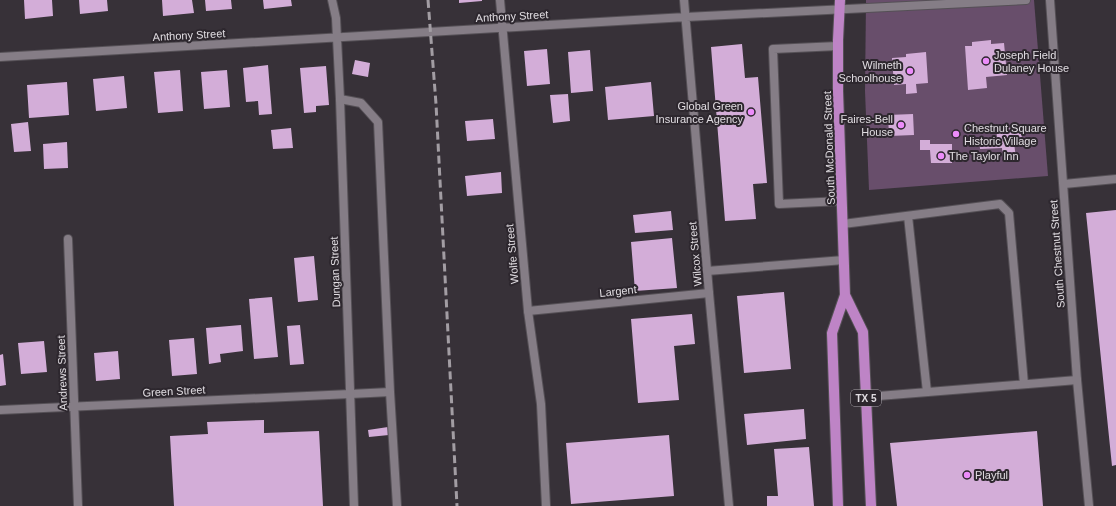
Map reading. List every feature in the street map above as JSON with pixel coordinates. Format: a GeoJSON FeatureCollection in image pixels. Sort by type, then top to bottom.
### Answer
{"type":"FeatureCollection","features":[{"type":"Feature","properties":{"kind":"main road","name":"South McDonald Street"},"geometry":{"type":"LineString","coordinates":[[838,506],[832,333],[845,295],[838,46],[840,5]]}},
{"type":"Feature","properties":{"kind":"main road","name":"South McDonald Street"},"geometry":{"type":"LineString","coordinates":[[845,295],[863,332],[871,506]]}},
{"type":"Feature","properties":{"kind":"street","name":"Dungan Street"},"geometry":{"type":"LineString","coordinates":[[332,0],[336,18],[340,99],[354,506]]}},
{"type":"Feature","properties":{"kind":"street","name":"Wolfe Street"},"geometry":{"type":"LineString","coordinates":[[500,0],[528,311],[541,404],[546,506]]}},
{"type":"Feature","properties":{"kind":"street","name":"Wilcox Street"},"geometry":{"type":"LineString","coordinates":[[684,0],[729,506]]}},
{"type":"Feature","properties":{"kind":"street","name":"Anthony Street"},"geometry":{"type":"LineString","coordinates":[[0,57],[686,17],[840,5],[1026,0]]}},
{"type":"Feature","properties":{"kind":"street","name":"South Chestnut Street"},"geometry":{"type":"LineString","coordinates":[[1050,0],[1077,380],[1089,506]]}},
{"type":"Feature","properties":{"kind":"street"},"geometry":{"type":"LineString","coordinates":[[838,46],[773,49],[779,204],[842,201]]}},
{"type":"Feature","properties":{"kind":"street"},"geometry":{"type":"LineString","coordinates":[[340,99],[361,104],[378,122],[390,392],[397,506]]}},
{"type":"Feature","properties":{"kind":"street"},"geometry":{"type":"LineString","coordinates":[[1064,184],[1116,179]]}},
{"type":"Feature","properties":{"kind":"street"},"geometry":{"type":"LineString","coordinates":[[843,224],[1000,204],[1009,213],[1024,384]]}},
{"type":"Feature","properties":{"kind":"street"},"geometry":{"type":"LineString","coordinates":[[908,216],[927,392]]}},
{"type":"Feature","properties":{"kind":"street","name":"Andrews Street"},"geometry":{"type":"LineString","coordinates":[[68,239],[78,506]]}},
{"type":"Feature","properties":{"kind":"street"},"geometry":{"type":"LineString","coordinates":[[707,271],[844,260]]}},
{"type":"Feature","properties":{"kind":"street","name":"Largent"},"geometry":{"type":"LineString","coordinates":[[528,311],[709,293]]}},
{"type":"Feature","properties":{"kind":"street"},"geometry":{"type":"LineString","coordinates":[[866,397],[1077,380]]}},
{"type":"Feature","properties":{"kind":"street","name":"Green Street"},"geometry":{"type":"LineString","coordinates":[[0,410],[390,392]]}},
{"type":"Feature","properties":{"kind":"shaded area","name":"Chestnut Square Historic Village"},"geometry":{"type":"Polygon","coordinates":[[[866,0],[1034,0],[1048,176],[869,190],[865,91],[866,0]]]}},
{"type":"Feature","properties":{"kind":"building"},"geometry":{"type":"Polygon","coordinates":[[[24,0],[52,0],[53,16],[25,19],[24,0]]]}},
{"type":"Feature","properties":{"kind":"building"},"geometry":{"type":"Polygon","coordinates":[[[79,0],[107,0],[108,11],[80,14],[79,0]]]}},
{"type":"Feature","properties":{"kind":"building"},"geometry":{"type":"Polygon","coordinates":[[[162,0],[192,0],[194,13],[163,16],[162,0]]]}},
{"type":"Feature","properties":{"kind":"building"},"geometry":{"type":"Polygon","coordinates":[[[205,0],[231,0],[232,9],[206,11],[205,0]]]}},
{"type":"Feature","properties":{"kind":"building"},"geometry":{"type":"Polygon","coordinates":[[[263,0],[291,0],[292,6],[264,9],[263,0]]]}},
{"type":"Feature","properties":{"kind":"building"},"geometry":{"type":"Polygon","coordinates":[[[459,0],[482,0],[482,1],[459,3],[459,0]]]}},
{"type":"Feature","properties":{"kind":"building","name":"Joseph Field Dulaney House"},"geometry":{"type":"Polygon","coordinates":[[[991,40],[991,44],[1004,43],[1007,75],[986,77],[987,88],[968,90],[965,46],[972,46],[972,42],[991,40]]]}},
{"type":"Feature","properties":{"kind":"building"},"geometry":{"type":"Polygon","coordinates":[[[742,44],[745,78],[758,77],[767,183],[753,184],[756,219],[725,221],[711,47],[742,44]]]}},
{"type":"Feature","properties":{"kind":"building"},"geometry":{"type":"Polygon","coordinates":[[[547,49],[550,84],[527,86],[524,51],[547,49]]]}},
{"type":"Feature","properties":{"kind":"building"},"geometry":{"type":"Polygon","coordinates":[[[590,50],[593,91],[571,93],[568,52],[590,50]]]}},
{"type":"Feature","properties":{"kind":"building","name":"Wilmeth Schoolhouse"},"geometry":{"type":"Polygon","coordinates":[[[926,52],[928,83],[916,84],[917,93],[906,94],[906,84],[894,85],[892,58],[906,57],[906,54],[926,52]]]}},
{"type":"Feature","properties":{"kind":"building"},"geometry":{"type":"Polygon","coordinates":[[[355,60],[370,63],[368,77],[352,74],[355,60]]]}},
{"type":"Feature","properties":{"kind":"building"},"geometry":{"type":"Polygon","coordinates":[[[268,65],[272,114],[259,115],[258,101],[246,102],[243,68],[268,65]]]}},
{"type":"Feature","properties":{"kind":"building"},"geometry":{"type":"Polygon","coordinates":[[[326,66],[329,105],[316,106],[316,112],[304,113],[300,68],[326,66]]]}},
{"type":"Feature","properties":{"kind":"building"},"geometry":{"type":"Polygon","coordinates":[[[180,70],[183,111],[158,113],[154,72],[180,70]]]}},
{"type":"Feature","properties":{"kind":"building"},"geometry":{"type":"Polygon","coordinates":[[[227,70],[230,107],[204,109],[201,72],[227,70]]]}},
{"type":"Feature","properties":{"kind":"building"},"geometry":{"type":"Polygon","coordinates":[[[124,76],[127,108],[96,111],[93,79],[124,76]]]}},
{"type":"Feature","properties":{"kind":"building"},"geometry":{"type":"Polygon","coordinates":[[[67,82],[69,115],[29,118],[27,85],[67,82]]]}},
{"type":"Feature","properties":{"kind":"building"},"geometry":{"type":"Polygon","coordinates":[[[651,82],[654,116],[608,120],[605,87],[651,82]]]}},
{"type":"Feature","properties":{"kind":"building"},"geometry":{"type":"Polygon","coordinates":[[[568,94],[570,121],[553,123],[550,95],[568,94]]]}},
{"type":"Feature","properties":{"kind":"building","name":"Faires-Bell House"},"geometry":{"type":"Polygon","coordinates":[[[913,114],[914,135],[889,136],[888,115],[913,114]]]}},
{"type":"Feature","properties":{"kind":"building"},"geometry":{"type":"Polygon","coordinates":[[[493,119],[495,139],[467,141],[465,121],[493,119]]]}},
{"type":"Feature","properties":{"kind":"building"},"geometry":{"type":"Polygon","coordinates":[[[28,122],[31,151],[14,152],[11,124],[28,122]]]}},
{"type":"Feature","properties":{"kind":"building"},"geometry":{"type":"Polygon","coordinates":[[[1021,125],[1022,141],[1014,142],[1016,159],[1003,160],[1002,148],[980,149],[979,138],[997,137],[996,127],[1021,125]]]}},
{"type":"Feature","properties":{"kind":"building"},"geometry":{"type":"Polygon","coordinates":[[[291,128],[293,148],[273,149],[271,130],[291,128]]]}},
{"type":"Feature","properties":{"kind":"building","name":"The Taylor Inn"},"geometry":{"type":"Polygon","coordinates":[[[920,140],[930,140],[930,144],[952,144],[952,163],[931,163],[930,150],[920,150],[920,140]]]}},
{"type":"Feature","properties":{"kind":"building"},"geometry":{"type":"Polygon","coordinates":[[[67,142],[68,168],[44,169],[43,144],[67,142]]]}},
{"type":"Feature","properties":{"kind":"building"},"geometry":{"type":"Polygon","coordinates":[[[501,172],[502,193],[467,196],[465,176],[501,172]]]}},
{"type":"Feature","properties":{"kind":"building"},"geometry":{"type":"Polygon","coordinates":[[[1116,210],[1116,465],[1112,466],[1086,213],[1116,210]]]}},
{"type":"Feature","properties":{"kind":"building"},"geometry":{"type":"Polygon","coordinates":[[[671,211],[673,230],[635,233],[633,215],[671,211]]]}},
{"type":"Feature","properties":{"kind":"building"},"geometry":{"type":"Polygon","coordinates":[[[672,238],[677,288],[635,291],[631,242],[672,238]]]}},
{"type":"Feature","properties":{"kind":"building"},"geometry":{"type":"Polygon","coordinates":[[[314,256],[318,300],[298,302],[294,258],[314,256]]]}},
{"type":"Feature","properties":{"kind":"building"},"geometry":{"type":"Polygon","coordinates":[[[784,292],[791,369],[744,373],[737,296],[784,292]]]}},
{"type":"Feature","properties":{"kind":"building"},"geometry":{"type":"Polygon","coordinates":[[[272,297],[278,357],[254,359],[249,299],[272,297]]]}},
{"type":"Feature","properties":{"kind":"building"},"geometry":{"type":"Polygon","coordinates":[[[692,314],[695,344],[674,346],[679,400],[638,403],[631,319],[692,314]]]}},
{"type":"Feature","properties":{"kind":"building"},"geometry":{"type":"Polygon","coordinates":[[[241,325],[243,351],[220,354],[221,362],[209,364],[206,328],[241,325]]]}},
{"type":"Feature","properties":{"kind":"building"},"geometry":{"type":"Polygon","coordinates":[[[300,325],[304,364],[290,365],[287,326],[300,325]]]}},
{"type":"Feature","properties":{"kind":"building"},"geometry":{"type":"Polygon","coordinates":[[[194,338],[197,374],[172,376],[169,340],[194,338]]]}},
{"type":"Feature","properties":{"kind":"building"},"geometry":{"type":"Polygon","coordinates":[[[44,341],[47,372],[21,374],[18,343],[44,341]]]}},
{"type":"Feature","properties":{"kind":"building"},"geometry":{"type":"Polygon","coordinates":[[[118,351],[120,379],[96,381],[94,353],[118,351]]]}},
{"type":"Feature","properties":{"kind":"building"},"geometry":{"type":"Polygon","coordinates":[[[3,354],[6,385],[0,386],[0,355],[3,354]]]}},
{"type":"Feature","properties":{"kind":"building"},"geometry":{"type":"Polygon","coordinates":[[[804,409],[806,439],[747,445],[744,414],[804,409]]]}},
{"type":"Feature","properties":{"kind":"building"},"geometry":{"type":"Polygon","coordinates":[[[264,420],[264,433],[319,431],[323,506],[174,506],[170,436],[208,434],[207,422],[264,420]]]}},
{"type":"Feature","properties":{"kind":"building"},"geometry":{"type":"Polygon","coordinates":[[[388,427],[389,435],[369,437],[368,430],[388,427]]]}},
{"type":"Feature","properties":{"kind":"building","name":"Playful"},"geometry":{"type":"Polygon","coordinates":[[[1037,431],[1043,506],[897,506],[890,443],[1037,431]]]}},
{"type":"Feature","properties":{"kind":"building"},"geometry":{"type":"Polygon","coordinates":[[[669,435],[674,496],[571,504],[566,443],[669,435]]]}},
{"type":"Feature","properties":{"kind":"building"},"geometry":{"type":"Polygon","coordinates":[[[809,447],[814,506],[767,506],[767,496],[778,496],[774,449],[809,447]]]}},
{"type":"Feature","properties":{"kind":"railway"},"geometry":{"type":"LineString","coordinates":[[428,0],[436,104],[457,506]]}},
{"type":"Feature","properties":{"kind":"place","name":"Joseph Field Dulaney House"},"geometry":{"type":"Point","coordinates":[986,61]}},
{"type":"Feature","properties":{"kind":"place","name":"Wilmeth Schoolhouse"},"geometry":{"type":"Point","coordinates":[910,71]}},
{"type":"Feature","properties":{"kind":"place","name":"Global Green Insurance Agency"},"geometry":{"type":"Point","coordinates":[751,112]}},
{"type":"Feature","properties":{"kind":"place","name":"Faires-Bell House"},"geometry":{"type":"Point","coordinates":[901,125]}},
{"type":"Feature","properties":{"kind":"place","name":"Chestnut Square Historic Village"},"geometry":{"type":"Point","coordinates":[956,134]}},
{"type":"Feature","properties":{"kind":"place","name":"The Taylor Inn"},"geometry":{"type":"Point","coordinates":[941,156]}},
{"type":"Feature","properties":{"kind":"place","name":"Playful"},"geometry":{"type":"Point","coordinates":[967,475]}}]}
